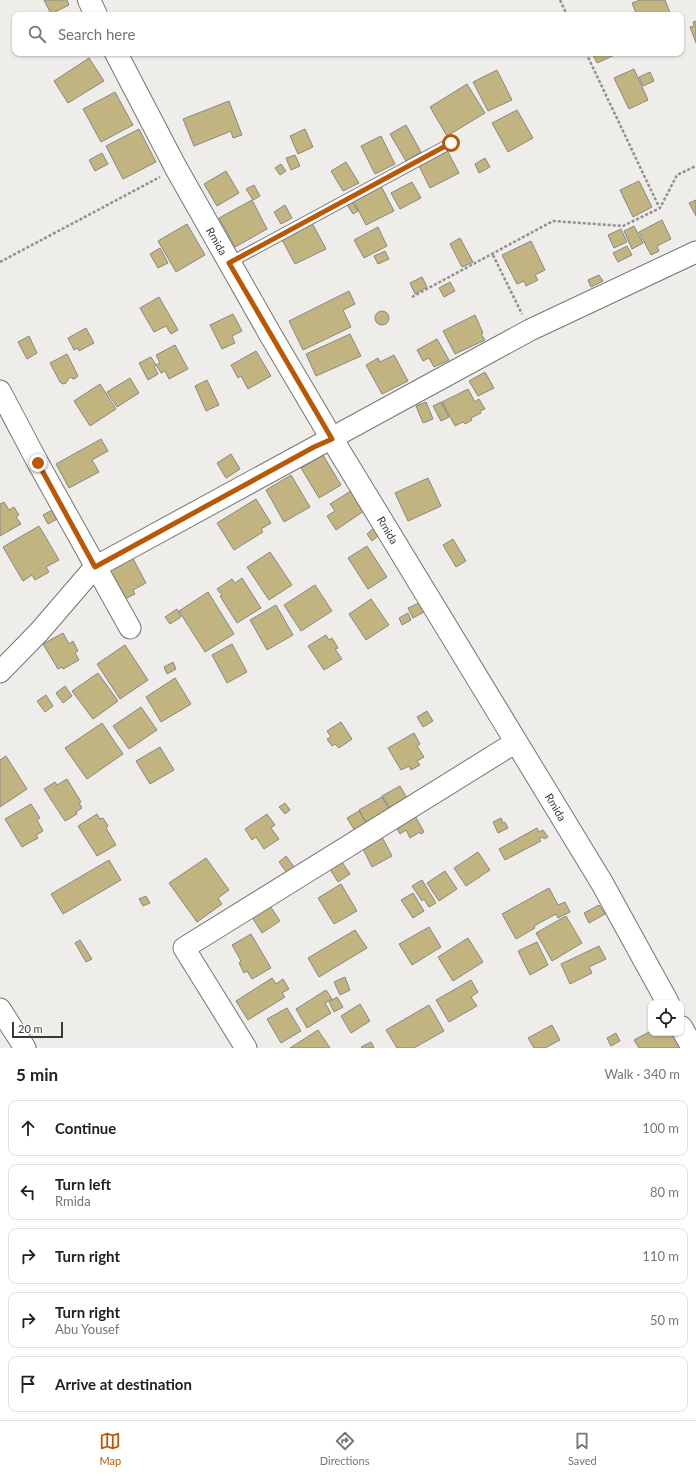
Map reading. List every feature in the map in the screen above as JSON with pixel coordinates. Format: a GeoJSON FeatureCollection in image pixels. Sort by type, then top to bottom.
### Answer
{"type":"FeatureCollection","features":[{"type":"Feature","properties":{"kind":"street"},"geometry":{"type":"LineString","coordinates":[[89,0],[95,12]]}},
{"type":"Feature","properties":{"kind":"street","name":"Rmida"},"geometry":{"type":"LineString","coordinates":[[118,56],[176,168],[229,263],[332,439],[602,883],[666,1000]]}},
{"type":"Feature","properties":{"kind":"street"},"geometry":{"type":"LineString","coordinates":[[0,672],[39,632],[95,567],[530,330],[696,252]]}},
{"type":"Feature","properties":{"kind":"street"},"geometry":{"type":"LineString","coordinates":[[0,391],[95,567],[130,628]]}},
{"type":"Feature","properties":{"kind":"street"},"geometry":{"type":"LineString","coordinates":[[246,1048],[184,948],[516,742]]}},
{"type":"Feature","properties":{"kind":"street"},"geometry":{"type":"LineString","coordinates":[[0,1009],[25,1048]]}},
{"type":"Feature","properties":{"kind":"street"},"geometry":{"type":"LineString","coordinates":[[684,1032],[693,1048]]}},
{"type":"Feature","properties":{"kind":"lane"},"geometry":{"type":"LineString","coordinates":[[229,263],[451,143]]}},
{"type":"Feature","properties":{"kind":"path"},"geometry":{"type":"LineString","coordinates":[[560,0],[566,12]]}},
{"type":"Feature","properties":{"kind":"path"},"geometry":{"type":"LineString","coordinates":[[587,56],[660,208]]}},
{"type":"Feature","properties":{"kind":"path"},"geometry":{"type":"LineString","coordinates":[[412,297],[553,221],[623,226],[660,208],[677,174],[696,166]]}},
{"type":"Feature","properties":{"kind":"path"},"geometry":{"type":"LineString","coordinates":[[0,262],[176,168]]}},
{"type":"Feature","properties":{"kind":"path"},"geometry":{"type":"LineString","coordinates":[[492,255],[530,330]]}},
{"type":"Feature","properties":{"kind":"building"},"geometry":{"type":"Polygon","coordinates":[[[44,0],[67,0],[69,5],[55,12],[50,12],[44,0]]]}},
{"type":"Feature","properties":{"kind":"building"},"geometry":{"type":"Polygon","coordinates":[[[640,0],[665,0],[670,12],[636,12],[632,3],[640,0]]]}},
{"type":"Feature","properties":{"kind":"building"},"geometry":{"type":"Polygon","coordinates":[[[696,21],[696,43],[690,27],[694,26],[693,22],[696,21]]]}},
{"type":"Feature","properties":{"kind":"building"},"geometry":{"type":"Polygon","coordinates":[[[594,56],[612,56],[597,63],[594,56]]]}},
{"type":"Feature","properties":{"kind":"building"},"geometry":{"type":"Polygon","coordinates":[[[89,58],[104,81],[68,103],[54,81],[89,58]]]}},
{"type":"Feature","properties":{"kind":"building"},"geometry":{"type":"Polygon","coordinates":[[[634,69],[648,100],[629,109],[614,78],[634,69]]]}},
{"type":"Feature","properties":{"kind":"building"},"geometry":{"type":"Polygon","coordinates":[[[497,70],[512,100],[488,111],[473,82],[497,70]]]}},
{"type":"Feature","properties":{"kind":"building"},"geometry":{"type":"Polygon","coordinates":[[[650,72],[654,81],[643,86],[639,77],[650,72]]]}},
{"type":"Feature","properties":{"kind":"building"},"geometry":{"type":"Polygon","coordinates":[[[467,84],[485,113],[447,136],[430,107],[467,84]]]}},
{"type":"Feature","properties":{"kind":"building"},"geometry":{"type":"Polygon","coordinates":[[[115,92],[133,125],[101,142],[83,109],[115,92]]]}},
{"type":"Feature","properties":{"kind":"building"},"geometry":{"type":"Polygon","coordinates":[[[229,101],[242,135],[233,138],[231,131],[194,146],[183,119],[229,101]]]}},
{"type":"Feature","properties":{"kind":"building"},"geometry":{"type":"Polygon","coordinates":[[[517,110],[533,138],[508,152],[492,123],[517,110]]]}},
{"type":"Feature","properties":{"kind":"building"},"geometry":{"type":"Polygon","coordinates":[[[406,125],[421,152],[406,161],[390,134],[406,125]]]}},
{"type":"Feature","properties":{"kind":"building"},"geometry":{"type":"Polygon","coordinates":[[[139,129],[156,162],[123,179],[106,146],[139,129]]]}},
{"type":"Feature","properties":{"kind":"building"},"geometry":{"type":"Polygon","coordinates":[[[305,129],[313,147],[298,154],[290,136],[305,129]]]}},
{"type":"Feature","properties":{"kind":"building"},"geometry":{"type":"Polygon","coordinates":[[[381,136],[395,164],[375,174],[361,146],[381,136]]]}},
{"type":"Feature","properties":{"kind":"building"},"geometry":{"type":"Polygon","coordinates":[[[447,150],[459,173],[430,188],[418,164],[447,150]]]}},
{"type":"Feature","properties":{"kind":"building"},"geometry":{"type":"Polygon","coordinates":[[[102,153],[108,164],[95,171],[89,160],[102,153]]]}},
{"type":"Feature","properties":{"kind":"building"},"geometry":{"type":"Polygon","coordinates":[[[295,155],[300,166],[291,170],[286,158],[295,155]]]}},
{"type":"Feature","properties":{"kind":"building"},"geometry":{"type":"Polygon","coordinates":[[[485,158],[490,167],[479,173],[475,164],[485,158]]]}},
{"type":"Feature","properties":{"kind":"building"},"geometry":{"type":"Polygon","coordinates":[[[346,162],[359,183],[343,191],[331,171],[346,162]]]}},
{"type":"Feature","properties":{"kind":"building"},"geometry":{"type":"Polygon","coordinates":[[[281,164],[286,171],[280,175],[275,168],[281,164]]]}},
{"type":"Feature","properties":{"kind":"building"},"geometry":{"type":"Polygon","coordinates":[[[226,171],[239,193],[217,206],[204,184],[226,171]]]}},
{"type":"Feature","properties":{"kind":"building"},"geometry":{"type":"Polygon","coordinates":[[[639,181],[652,207],[633,217],[620,190],[639,181]]]}},
{"type":"Feature","properties":{"kind":"building"},"geometry":{"type":"Polygon","coordinates":[[[412,182],[421,198],[400,209],[391,193],[412,182]]]}},
{"type":"Feature","properties":{"kind":"building"},"geometry":{"type":"Polygon","coordinates":[[[254,185],[260,196],[253,200],[246,189],[254,185]]]}},
{"type":"Feature","properties":{"kind":"building"},"geometry":{"type":"Polygon","coordinates":[[[381,186],[394,211],[366,225],[353,200],[381,186]]]}},
{"type":"Feature","properties":{"kind":"building"},"geometry":{"type":"Polygon","coordinates":[[[252,200],[267,229],[235,247],[219,218],[252,200]]]}},
{"type":"Feature","properties":{"kind":"building"},"geometry":{"type":"Polygon","coordinates":[[[351,200],[358,211],[353,214],[346,203],[351,200]]]}},
{"type":"Feature","properties":{"kind":"building"},"geometry":{"type":"Polygon","coordinates":[[[696,200],[696,216],[689,203],[696,200]]]}},
{"type":"Feature","properties":{"kind":"building"},"geometry":{"type":"Polygon","coordinates":[[[285,205],[292,218],[281,224],[274,212],[285,205]]]}},
{"type":"Feature","properties":{"kind":"building"},"geometry":{"type":"Polygon","coordinates":[[[662,220],[671,239],[657,246],[659,251],[651,255],[639,232],[662,220]]]}},
{"type":"Feature","properties":{"kind":"building"},"geometry":{"type":"Polygon","coordinates":[[[311,221],[326,249],[295,264],[280,236],[311,221]]]}},
{"type":"Feature","properties":{"kind":"building"},"geometry":{"type":"Polygon","coordinates":[[[187,224],[205,255],[176,272],[158,241],[187,224]]]}},
{"type":"Feature","properties":{"kind":"building"},"geometry":{"type":"Polygon","coordinates":[[[634,226],[643,243],[632,249],[624,231],[634,226]]]}},
{"type":"Feature","properties":{"kind":"building"},"geometry":{"type":"Polygon","coordinates":[[[378,227],[387,246],[364,258],[354,240],[378,227]]]}},
{"type":"Feature","properties":{"kind":"building"},"geometry":{"type":"Polygon","coordinates":[[[621,229],[627,242],[614,248],[608,235],[621,229]]]}},
{"type":"Feature","properties":{"kind":"building"},"geometry":{"type":"Polygon","coordinates":[[[460,238],[473,262],[462,267],[450,244],[460,238]]]}},
{"type":"Feature","properties":{"kind":"building"},"geometry":{"type":"Polygon","coordinates":[[[531,241],[545,270],[535,275],[538,280],[526,286],[524,281],[517,284],[502,255],[531,241]]]}},
{"type":"Feature","properties":{"kind":"building"},"geometry":{"type":"Polygon","coordinates":[[[627,246],[632,255],[618,262],[613,253],[627,246]]]}},
{"type":"Feature","properties":{"kind":"building"},"geometry":{"type":"Polygon","coordinates":[[[160,248],[168,263],[158,268],[150,254],[160,248]]]}},
{"type":"Feature","properties":{"kind":"building"},"geometry":{"type":"Polygon","coordinates":[[[385,251],[389,259],[378,264],[374,256],[385,251]]]}},
{"type":"Feature","properties":{"kind":"building"},"geometry":{"type":"Polygon","coordinates":[[[599,275],[603,281],[591,287],[588,280],[599,275]]]}},
{"type":"Feature","properties":{"kind":"building"},"geometry":{"type":"Polygon","coordinates":[[[422,277],[427,287],[415,294],[410,283],[422,277]]]}},
{"type":"Feature","properties":{"kind":"building"},"geometry":{"type":"Polygon","coordinates":[[[450,282],[455,291],[444,297],[439,288],[450,282]]]}},
{"type":"Feature","properties":{"kind":"building"},"geometry":{"type":"Polygon","coordinates":[[[349,291],[355,304],[343,310],[351,327],[303,350],[289,321],[349,291]]]}},
{"type":"Feature","properties":{"kind":"building"},"geometry":{"type":"Polygon","coordinates":[[[159,297],[178,330],[171,334],[166,326],[154,332],[140,308],[159,297]]]}},
{"type":"Feature","properties":{"kind":"building"},"geometry":{"type":"Polygon","coordinates":[[[382,311],[387,313],[389,318],[387,323],[382,325],[377,323],[375,318],[377,313],[382,311]]]}},
{"type":"Feature","properties":{"kind":"building"},"geometry":{"type":"Polygon","coordinates":[[[233,314],[242,331],[232,336],[235,343],[222,349],[210,325],[233,314]]]}},
{"type":"Feature","properties":{"kind":"building"},"geometry":{"type":"Polygon","coordinates":[[[475,315],[483,333],[481,334],[485,340],[455,354],[443,331],[475,315]]]}},
{"type":"Feature","properties":{"kind":"building"},"geometry":{"type":"Polygon","coordinates":[[[86,328],[94,343],[79,351],[78,348],[74,350],[68,338],[86,328]]]}},
{"type":"Feature","properties":{"kind":"building"},"geometry":{"type":"Polygon","coordinates":[[[350,334],[361,356],[316,376],[306,354],[350,334]]]}},
{"type":"Feature","properties":{"kind":"building"},"geometry":{"type":"Polygon","coordinates":[[[29,336],[37,353],[27,359],[18,342],[29,336]]]}},
{"type":"Feature","properties":{"kind":"building"},"geometry":{"type":"Polygon","coordinates":[[[437,339],[449,360],[434,367],[429,358],[423,361],[417,350],[437,339]]]}},
{"type":"Feature","properties":{"kind":"building"},"geometry":{"type":"Polygon","coordinates":[[[175,345],[188,369],[169,379],[165,371],[161,373],[156,365],[160,363],[156,355],[175,345]]]}},
{"type":"Feature","properties":{"kind":"building"},"geometry":{"type":"Polygon","coordinates":[[[256,351],[271,376],[248,389],[241,376],[238,378],[231,365],[256,351]]]}},
{"type":"Feature","properties":{"kind":"building"},"geometry":{"type":"Polygon","coordinates":[[[67,354],[78,376],[73,379],[71,377],[69,378],[66,383],[63,384],[60,382],[50,363],[67,354]]]}},
{"type":"Feature","properties":{"kind":"building"},"geometry":{"type":"Polygon","coordinates":[[[394,355],[408,381],[382,394],[366,365],[378,358],[380,362],[394,355]]]}},
{"type":"Feature","properties":{"kind":"building"},"geometry":{"type":"Polygon","coordinates":[[[151,357],[156,365],[154,366],[158,374],[148,380],[139,363],[151,357]]]}},
{"type":"Feature","properties":{"kind":"building"},"geometry":{"type":"Polygon","coordinates":[[[485,372],[494,388],[478,396],[469,381],[485,372]]]}},
{"type":"Feature","properties":{"kind":"building"},"geometry":{"type":"Polygon","coordinates":[[[130,378],[139,393],[117,407],[107,392],[130,378]]]}},
{"type":"Feature","properties":{"kind":"building"},"geometry":{"type":"Polygon","coordinates":[[[207,380],[219,405],[206,411],[195,386],[207,380]]]}},
{"type":"Feature","properties":{"kind":"building"},"geometry":{"type":"Polygon","coordinates":[[[100,384],[116,409],[90,426],[74,401],[100,384]]]}},
{"type":"Feature","properties":{"kind":"building"},"geometry":{"type":"Polygon","coordinates":[[[468,389],[475,402],[479,399],[485,409],[480,411],[481,413],[471,418],[472,420],[465,424],[463,422],[455,426],[442,402],[468,389]]]}},
{"type":"Feature","properties":{"kind":"building"},"geometry":{"type":"Polygon","coordinates":[[[426,402],[433,419],[423,423],[416,406],[426,402]]]}},
{"type":"Feature","properties":{"kind":"building"},"geometry":{"type":"Polygon","coordinates":[[[441,402],[449,417],[441,421],[433,406],[441,402]]]}},
{"type":"Feature","properties":{"kind":"building"},"geometry":{"type":"Polygon","coordinates":[[[101,439],[108,451],[92,460],[99,472],[69,488],[56,464],[101,439]]]}},
{"type":"Feature","properties":{"kind":"building"},"geometry":{"type":"Polygon","coordinates":[[[231,454],[240,469],[226,478],[217,463],[231,454]]]}},
{"type":"Feature","properties":{"kind":"building"},"geometry":{"type":"Polygon","coordinates":[[[323,455],[341,485],[319,498],[301,468],[323,455]]]}},
{"type":"Feature","properties":{"kind":"building"},"geometry":{"type":"Polygon","coordinates":[[[291,475],[310,507],[284,522],[266,490],[291,475]]]}},
{"type":"Feature","properties":{"kind":"building"},"geometry":{"type":"Polygon","coordinates":[[[428,478],[441,506],[408,521],[395,493],[428,478]]]}},
{"type":"Feature","properties":{"kind":"building"},"geometry":{"type":"Polygon","coordinates":[[[351,491],[364,511],[336,530],[327,516],[335,511],[330,504],[351,491]]]}},
{"type":"Feature","properties":{"kind":"building"},"geometry":{"type":"Polygon","coordinates":[[[256,499],[271,523],[261,529],[263,532],[234,550],[217,523],[256,499]]]}},
{"type":"Feature","properties":{"kind":"building"},"geometry":{"type":"Polygon","coordinates":[[[4,502],[9,510],[14,507],[19,515],[16,517],[21,524],[0,536],[0,504],[4,502]]]}},
{"type":"Feature","properties":{"kind":"building"},"geometry":{"type":"Polygon","coordinates":[[[56,508],[61,517],[48,524],[43,515],[56,508]]]}},
{"type":"Feature","properties":{"kind":"building"},"geometry":{"type":"Polygon","coordinates":[[[39,526],[59,560],[46,567],[49,572],[35,580],[32,575],[23,581],[3,547],[39,526]]]}},
{"type":"Feature","properties":{"kind":"building"},"geometry":{"type":"Polygon","coordinates":[[[374,528],[379,535],[372,541],[367,534],[374,528]]]}},
{"type":"Feature","properties":{"kind":"building"},"geometry":{"type":"Polygon","coordinates":[[[453,539],[466,561],[456,567],[443,545],[453,539]]]}},
{"type":"Feature","properties":{"kind":"building"},"geometry":{"type":"Polygon","coordinates":[[[367,546],[387,577],[368,589],[348,558],[367,546]]]}},
{"type":"Feature","properties":{"kind":"building"},"geometry":{"type":"Polygon","coordinates":[[[270,552],[292,585],[269,600],[247,567],[270,552]]]}},
{"type":"Feature","properties":{"kind":"building"},"geometry":{"type":"Polygon","coordinates":[[[131,555],[146,583],[133,590],[135,594],[123,600],[106,568],[131,555]]]}},
{"type":"Feature","properties":{"kind":"building"},"geometry":{"type":"Polygon","coordinates":[[[242,578],[261,608],[237,623],[220,596],[222,595],[217,589],[232,579],[235,583],[242,578]]]}},
{"type":"Feature","properties":{"kind":"building"},"geometry":{"type":"Polygon","coordinates":[[[315,585],[332,611],[301,631],[284,605],[315,585]]]}},
{"type":"Feature","properties":{"kind":"building"},"geometry":{"type":"Polygon","coordinates":[[[208,592],[234,634],[205,652],[179,611],[208,592]]]}},
{"type":"Feature","properties":{"kind":"building"},"geometry":{"type":"Polygon","coordinates":[[[371,599],[389,625],[366,640],[349,614],[371,599]]]}},
{"type":"Feature","properties":{"kind":"building"},"geometry":{"type":"Polygon","coordinates":[[[419,603],[424,612],[413,618],[408,608],[419,603]]]}},
{"type":"Feature","properties":{"kind":"building"},"geometry":{"type":"Polygon","coordinates":[[[276,605],[293,635],[267,650],[250,620],[276,605]]]}},
{"type":"Feature","properties":{"kind":"building"},"geometry":{"type":"Polygon","coordinates":[[[177,609],[181,617],[170,624],[165,617],[177,609]]]}},
{"type":"Feature","properties":{"kind":"building"},"geometry":{"type":"Polygon","coordinates":[[[408,613],[411,620],[402,625],[399,618],[408,613]]]}},
{"type":"Feature","properties":{"kind":"building"},"geometry":{"type":"Polygon","coordinates":[[[63,633],[69,644],[73,641],[78,651],[75,653],[79,660],[63,669],[62,667],[58,669],[43,644],[63,633]]]}},
{"type":"Feature","properties":{"kind":"building"},"geometry":{"type":"Polygon","coordinates":[[[326,635],[329,640],[332,638],[338,648],[335,649],[342,659],[324,670],[308,646],[326,635]]]}},
{"type":"Feature","properties":{"kind":"building"},"geometry":{"type":"Polygon","coordinates":[[[232,644],[247,672],[227,683],[212,655],[232,644]]]}},
{"type":"Feature","properties":{"kind":"building"},"geometry":{"type":"Polygon","coordinates":[[[125,645],[148,680],[120,699],[97,664],[125,645]]]}},
{"type":"Feature","properties":{"kind":"building"},"geometry":{"type":"Polygon","coordinates":[[[173,662],[176,669],[167,674],[164,667],[173,662]]]}},
{"type":"Feature","properties":{"kind":"building"},"geometry":{"type":"Polygon","coordinates":[[[98,673],[118,701],[93,719],[72,691],[98,673]]]}},
{"type":"Feature","properties":{"kind":"building"},"geometry":{"type":"Polygon","coordinates":[[[175,678],[191,704],[161,722],[146,697],[175,678]]]}},
{"type":"Feature","properties":{"kind":"building"},"geometry":{"type":"Polygon","coordinates":[[[65,686],[72,696],[63,703],[56,693],[65,686]]]}},
{"type":"Feature","properties":{"kind":"building"},"geometry":{"type":"Polygon","coordinates":[[[46,695],[53,706],[45,712],[37,701],[46,695]]]}},
{"type":"Feature","properties":{"kind":"building"},"geometry":{"type":"Polygon","coordinates":[[[141,707],[157,730],[129,749],[113,726],[141,707]]]}},
{"type":"Feature","properties":{"kind":"building"},"geometry":{"type":"Polygon","coordinates":[[[427,711],[433,721],[423,727],[417,717],[427,711]]]}},
{"type":"Feature","properties":{"kind":"building"},"geometry":{"type":"Polygon","coordinates":[[[341,722],[352,739],[339,748],[335,744],[332,746],[327,739],[331,737],[327,731],[341,722]]]}},
{"type":"Feature","properties":{"kind":"building"},"geometry":{"type":"Polygon","coordinates":[[[102,723],[123,754],[87,779],[65,748],[102,723]]]}},
{"type":"Feature","properties":{"kind":"building"},"geometry":{"type":"Polygon","coordinates":[[[414,733],[420,744],[417,746],[424,757],[417,761],[420,765],[411,770],[409,766],[401,770],[388,748],[414,733]]]}},
{"type":"Feature","properties":{"kind":"building"},"geometry":{"type":"Polygon","coordinates":[[[160,747],[174,770],[150,784],[136,761],[160,747]]]}},
{"type":"Feature","properties":{"kind":"building"},"geometry":{"type":"Polygon","coordinates":[[[6,756],[27,789],[0,807],[0,760],[6,756]]]}},
{"type":"Feature","properties":{"kind":"building"},"geometry":{"type":"Polygon","coordinates":[[[67,779],[81,802],[79,803],[82,808],[76,812],[77,814],[65,821],[44,789],[55,782],[57,785],[67,779]]]}},
{"type":"Feature","properties":{"kind":"building"},"geometry":{"type":"Polygon","coordinates":[[[400,786],[408,800],[391,810],[382,796],[400,786]]]}},
{"type":"Feature","properties":{"kind":"building"},"geometry":{"type":"Polygon","coordinates":[[[382,797],[390,811],[367,825],[359,810],[382,797]]]}},
{"type":"Feature","properties":{"kind":"building"},"geometry":{"type":"Polygon","coordinates":[[[285,803],[290,810],[285,814],[279,807],[285,803]]]}},
{"type":"Feature","properties":{"kind":"building"},"geometry":{"type":"Polygon","coordinates":[[[31,804],[40,818],[37,820],[43,831],[36,835],[38,838],[22,847],[5,819],[31,804]]]}},
{"type":"Feature","properties":{"kind":"building"},"geometry":{"type":"Polygon","coordinates":[[[412,810],[424,832],[421,834],[420,832],[410,838],[406,830],[400,834],[393,821],[412,810]]]}},
{"type":"Feature","properties":{"kind":"building"},"geometry":{"type":"Polygon","coordinates":[[[359,811],[367,824],[355,831],[347,818],[359,811]]]}},
{"type":"Feature","properties":{"kind":"building"},"geometry":{"type":"Polygon","coordinates":[[[97,814],[100,819],[103,818],[108,826],[106,828],[116,845],[97,856],[78,826],[97,814]]]}},
{"type":"Feature","properties":{"kind":"building"},"geometry":{"type":"Polygon","coordinates":[[[267,814],[275,825],[271,828],[279,839],[264,849],[256,837],[252,840],[245,829],[267,814]]]}},
{"type":"Feature","properties":{"kind":"building"},"geometry":{"type":"Polygon","coordinates":[[[501,818],[503,823],[505,822],[508,828],[498,833],[493,822],[501,818]]]}},
{"type":"Feature","properties":{"kind":"building"},"geometry":{"type":"Polygon","coordinates":[[[537,828],[539,832],[543,830],[548,837],[539,839],[541,841],[505,860],[499,849],[537,828]]]}},
{"type":"Feature","properties":{"kind":"building"},"geometry":{"type":"Polygon","coordinates":[[[382,837],[392,856],[372,867],[362,847],[382,837]]]}},
{"type":"Feature","properties":{"kind":"building"},"geometry":{"type":"Polygon","coordinates":[[[478,852],[490,870],[466,886],[454,868],[478,852]]]}},
{"type":"Feature","properties":{"kind":"building"},"geometry":{"type":"Polygon","coordinates":[[[286,856],[295,868],[288,874],[279,862],[286,856]]]}},
{"type":"Feature","properties":{"kind":"building"},"geometry":{"type":"Polygon","coordinates":[[[206,858],[229,890],[218,898],[222,904],[197,922],[169,883],[206,858]]]}},
{"type":"Feature","properties":{"kind":"building"},"geometry":{"type":"Polygon","coordinates":[[[340,859],[350,874],[338,882],[328,866],[340,859]]]}},
{"type":"Feature","properties":{"kind":"building"},"geometry":{"type":"Polygon","coordinates":[[[109,860],[121,880],[63,914],[51,894],[109,860]]]}},
{"type":"Feature","properties":{"kind":"building"},"geometry":{"type":"Polygon","coordinates":[[[445,871],[457,889],[439,901],[427,883],[445,871]]]}},
{"type":"Feature","properties":{"kind":"building"},"geometry":{"type":"Polygon","coordinates":[[[422,880],[436,903],[429,907],[424,899],[422,901],[412,886],[422,880]]]}},
{"type":"Feature","properties":{"kind":"building"},"geometry":{"type":"Polygon","coordinates":[[[341,884],[357,911],[334,924],[318,898],[341,884]]]}},
{"type":"Feature","properties":{"kind":"building"},"geometry":{"type":"Polygon","coordinates":[[[549,888],[558,905],[565,902],[570,912],[558,918],[556,914],[534,926],[535,928],[516,939],[502,914],[549,888]]]}},
{"type":"Feature","properties":{"kind":"building"},"geometry":{"type":"Polygon","coordinates":[[[413,893],[424,911],[413,918],[401,900],[413,893]]]}},
{"type":"Feature","properties":{"kind":"building"},"geometry":{"type":"Polygon","coordinates":[[[146,896],[150,903],[143,906],[139,899],[146,896]]]}},
{"type":"Feature","properties":{"kind":"building"},"geometry":{"type":"Polygon","coordinates":[[[268,903],[280,921],[262,933],[250,914],[268,903]]]}},
{"type":"Feature","properties":{"kind":"building"},"geometry":{"type":"Polygon","coordinates":[[[599,905],[605,914],[589,923],[584,913],[599,905]]]}},
{"type":"Feature","properties":{"kind":"building"},"geometry":{"type":"Polygon","coordinates":[[[566,916],[582,943],[552,961],[536,933],[566,916]]]}},
{"type":"Feature","properties":{"kind":"building"},"geometry":{"type":"Polygon","coordinates":[[[429,927],[441,947],[412,965],[399,944],[429,927]]]}},
{"type":"Feature","properties":{"kind":"building"},"geometry":{"type":"Polygon","coordinates":[[[355,930],[367,948],[319,977],[308,958],[355,930]]]}},
{"type":"Feature","properties":{"kind":"building"},"geometry":{"type":"Polygon","coordinates":[[[251,934],[271,968],[252,979],[247,971],[244,973],[239,963],[241,961],[232,945],[251,934]]]}},
{"type":"Feature","properties":{"kind":"building"},"geometry":{"type":"Polygon","coordinates":[[[468,938],[483,962],[453,981],[438,957],[468,938]]]}},
{"type":"Feature","properties":{"kind":"building"},"geometry":{"type":"Polygon","coordinates":[[[80,940],[92,959],[86,962],[75,943],[80,940]]]}},
{"type":"Feature","properties":{"kind":"building"},"geometry":{"type":"Polygon","coordinates":[[[537,942],[548,965],[530,975],[518,951],[537,942]]]}},
{"type":"Feature","properties":{"kind":"building"},"geometry":{"type":"Polygon","coordinates":[[[599,946],[606,959],[589,967],[592,973],[570,984],[561,964],[599,946]]]}},
{"type":"Feature","properties":{"kind":"building"},"geometry":{"type":"Polygon","coordinates":[[[345,977],[350,990],[340,995],[334,982],[345,977]]]}},
{"type":"Feature","properties":{"kind":"building"},"geometry":{"type":"Polygon","coordinates":[[[272,978],[276,984],[283,979],[289,989],[282,993],[285,997],[248,1020],[236,1001],[272,978]]]}},
{"type":"Feature","properties":{"kind":"building"},"geometry":{"type":"Polygon","coordinates":[[[471,980],[478,992],[471,997],[477,1006],[449,1022],[436,1000],[471,980]]]}},
{"type":"Feature","properties":{"kind":"building"},"geometry":{"type":"Polygon","coordinates":[[[326,990],[332,999],[325,1003],[331,1013],[307,1028],[296,1009],[326,990]]]}},
{"type":"Feature","properties":{"kind":"building"},"geometry":{"type":"Polygon","coordinates":[[[337,997],[343,1007],[334,1012],[329,1002],[337,997]]]}},
{"type":"Feature","properties":{"kind":"building"},"geometry":{"type":"Polygon","coordinates":[[[360,1004],[370,1021],[351,1033],[341,1016],[360,1004]]]}},
{"type":"Feature","properties":{"kind":"building"},"geometry":{"type":"Polygon","coordinates":[[[429,1005],[444,1031],[414,1048],[397,1048],[386,1030],[429,1005]]]}},
{"type":"Feature","properties":{"kind":"building"},"geometry":{"type":"Polygon","coordinates":[[[287,1008],[301,1031],[281,1043],[267,1019],[287,1008]]]}},
{"type":"Feature","properties":{"kind":"building"},"geometry":{"type":"Polygon","coordinates":[[[552,1025],[560,1040],[545,1048],[534,1048],[528,1038],[552,1025]]]}},
{"type":"Feature","properties":{"kind":"building"},"geometry":{"type":"Polygon","coordinates":[[[318,1030],[330,1048],[290,1048],[318,1030]]]}},
{"type":"Feature","properties":{"kind":"building"},"geometry":{"type":"Polygon","coordinates":[[[616,1033],[620,1041],[611,1046],[607,1038],[616,1033]]]}},
{"type":"Feature","properties":{"kind":"building"},"geometry":{"type":"Polygon","coordinates":[[[648,1033],[648,1036],[682,1036],[687,1045],[680,1048],[639,1048],[634,1040],[648,1033]]]}},
{"type":"Feature","properties":{"kind":"building"},"geometry":{"type":"Polygon","coordinates":[[[371,1042],[374,1048],[361,1047],[371,1042]]]}},
{"type":"Feature","properties":{"kind":"route"},"geometry":{"type":"LineString","coordinates":[[38,463],[95,567],[314,447],[332,439],[229,263],[451,143]]}}]}
